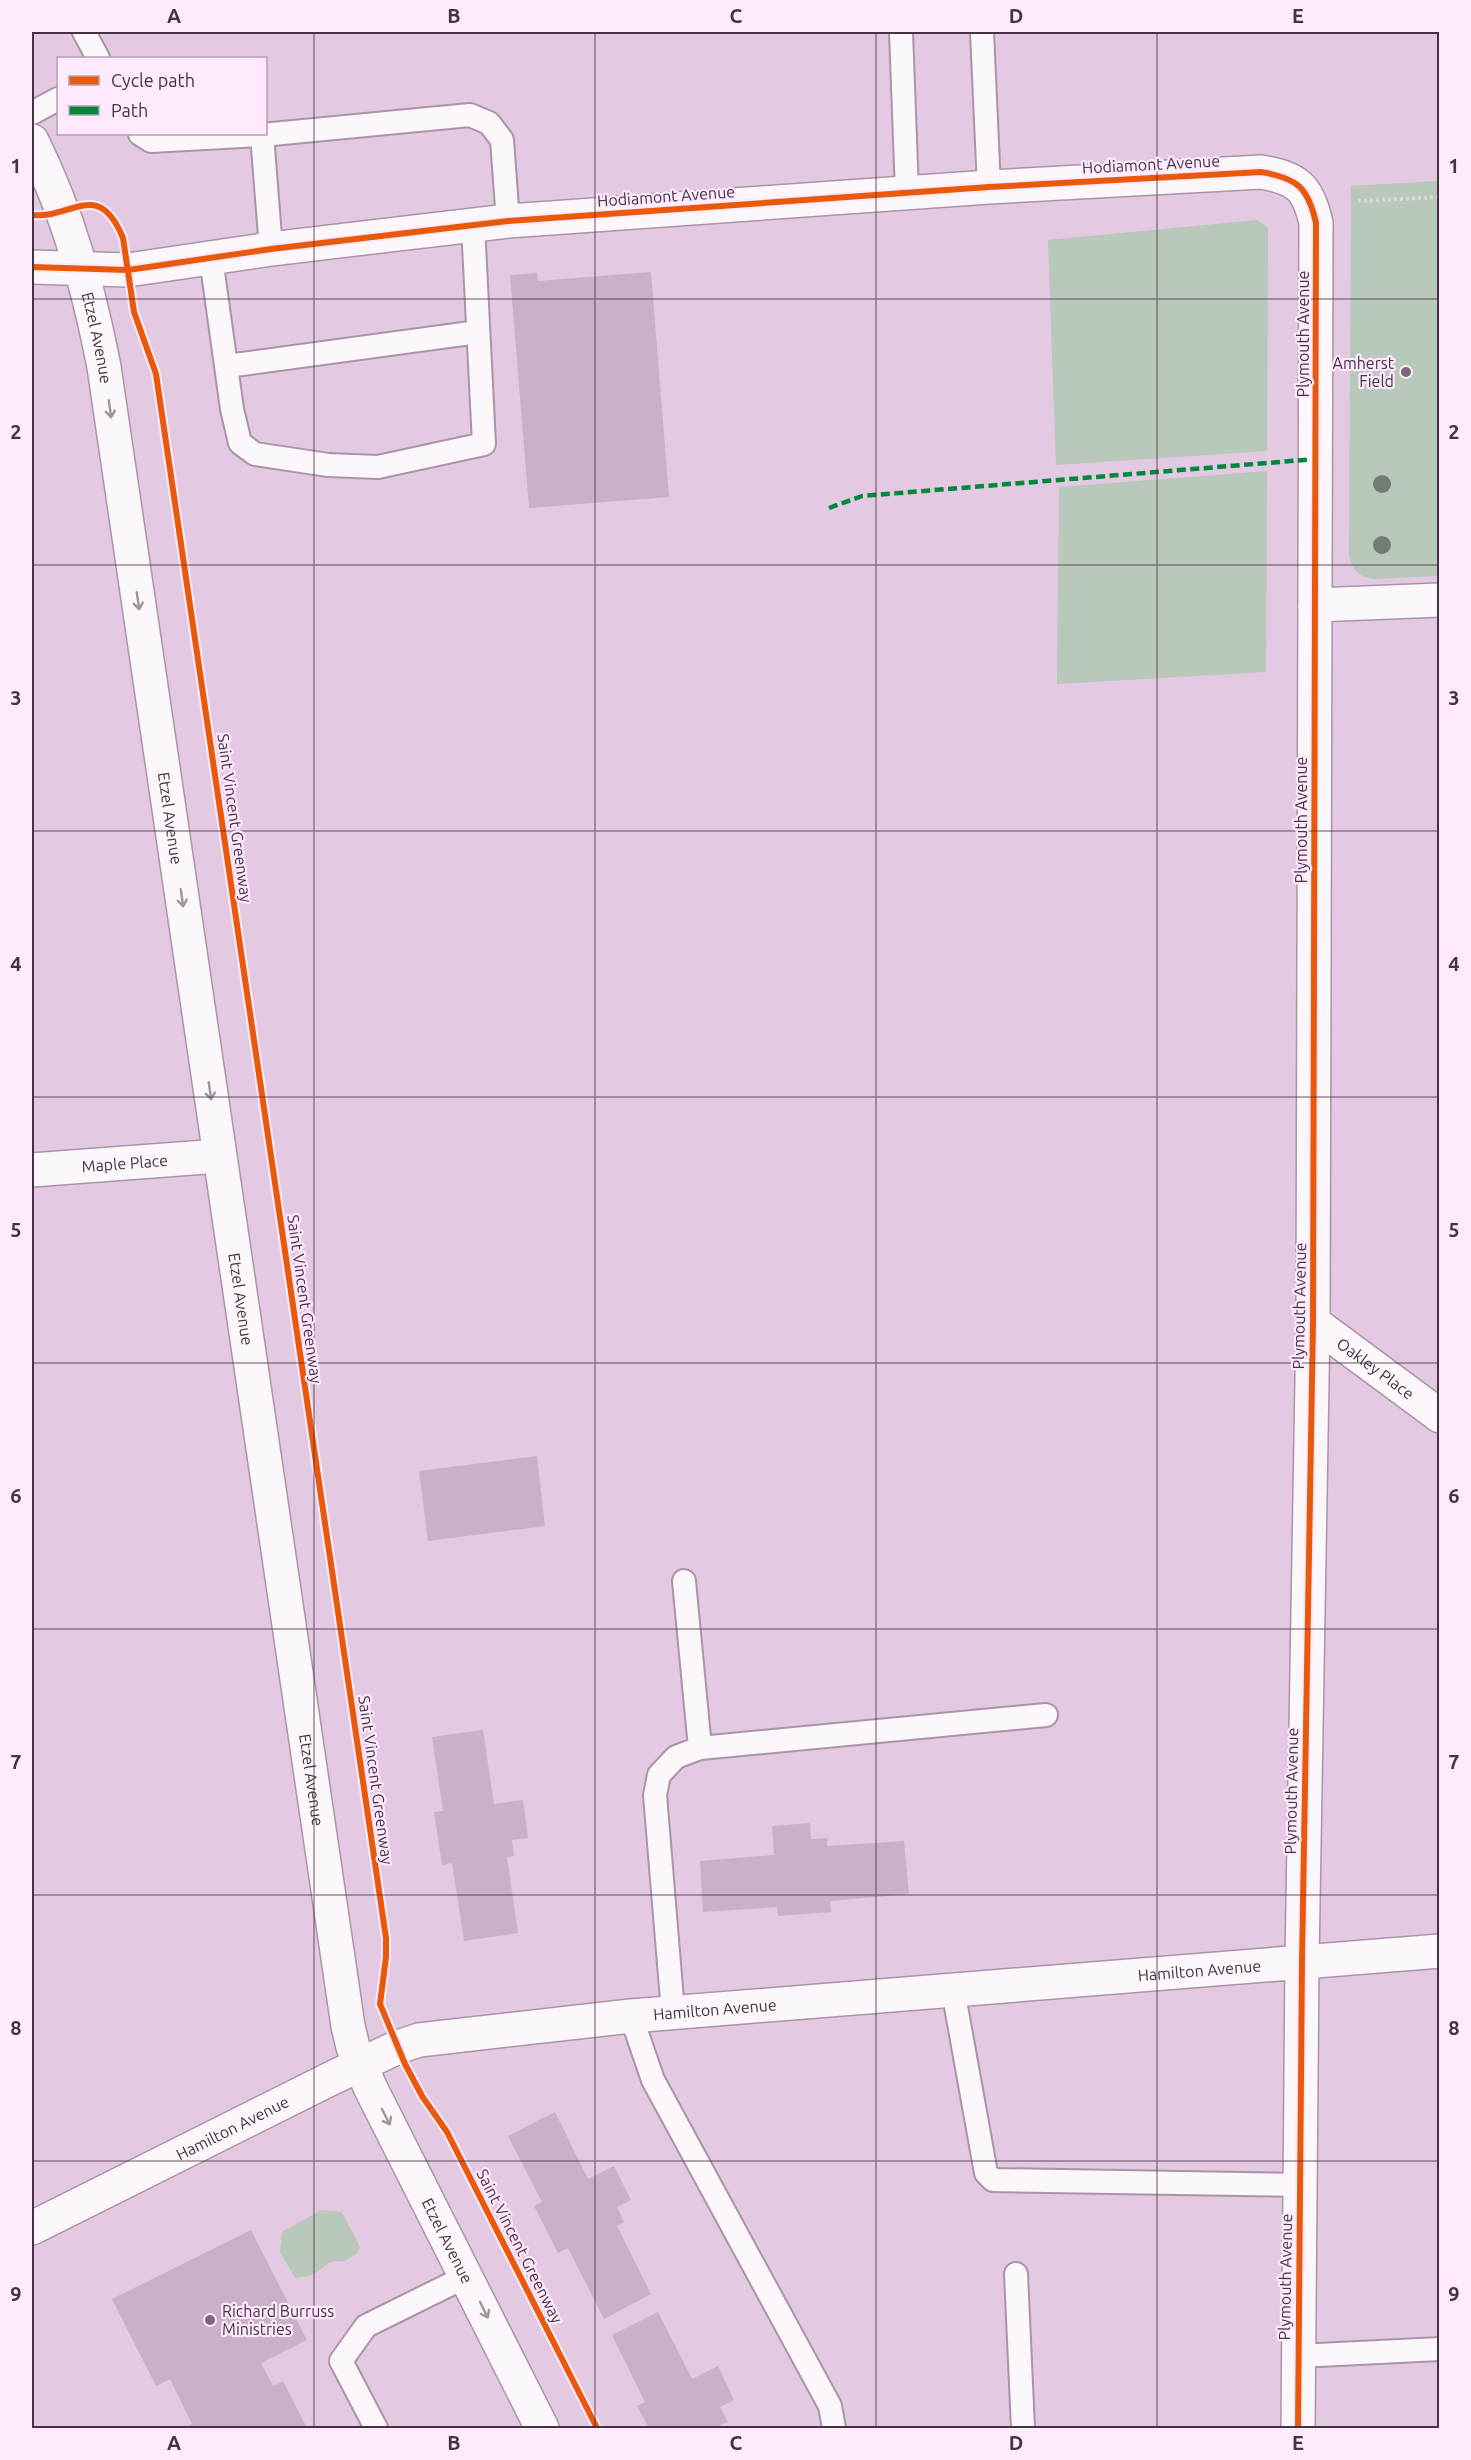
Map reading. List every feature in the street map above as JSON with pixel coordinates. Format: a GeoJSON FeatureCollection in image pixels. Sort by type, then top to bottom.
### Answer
{"type":"FeatureCollection","features":[{"type":"Feature","properties":{"kind":"street","name":"Etzel Avenue"},"geometry":{"type":"LineString","coordinates":[[32,141],[63,210],[82,269],[104,367],[348,2026],[360,2065],[542,2428]]}},
{"type":"Feature","properties":{"kind":"street","name":"Hodiamont Avenue"},"geometry":{"type":"LineString","coordinates":[[32,267],[128,270],[271,249],[508,221],[989,187],[1261,171],[1284,176],[1301,186]]}},
{"type":"Feature","properties":{"kind":"street","name":"Plymouth Avenue"},"geometry":{"type":"LineString","coordinates":[[1298,2428],[1302,1961],[1313,1322],[1316,223],[1312,202],[1301,186]]}},
{"type":"Feature","properties":{"kind":"street"},"geometry":{"type":"LineString","coordinates":[[1315,606],[1440,600]]}},
{"type":"Feature","properties":{"kind":"street","name":"Maple Place"},"geometry":{"type":"LineString","coordinates":[[32,1170],[219,1156]]}},
{"type":"Feature","properties":{"kind":"street","name":"Oakley Place"},"geometry":{"type":"LineString","coordinates":[[1313,1322],[1440,1416]]}},
{"type":"Feature","properties":{"kind":"street","name":"Hamilton Avenue"},"geometry":{"type":"LineString","coordinates":[[32,2228],[398,2047],[442,2036],[673,2012],[1440,1951]]}},
{"type":"Feature","properties":{"kind":"lane"},"geometry":{"type":"LineString","coordinates":[[84,32],[97,57]]}},
{"type":"Feature","properties":{"kind":"lane"},"geometry":{"type":"LineString","coordinates":[[901,32],[907,193]]}},
{"type":"Feature","properties":{"kind":"lane"},"geometry":{"type":"LineString","coordinates":[[982,32],[989,187]]}},
{"type":"Feature","properties":{"kind":"lane"},"geometry":{"type":"LineString","coordinates":[[32,113],[57,100]]}},
{"type":"Feature","properties":{"kind":"lane"},"geometry":{"type":"LineString","coordinates":[[267,135],[470,115],[489,123],[502,140],[508,221]]}},
{"type":"Feature","properties":{"kind":"lane"},"geometry":{"type":"LineString","coordinates":[[142,135],[151,141],[262,135],[271,249]]}},
{"type":"Feature","properties":{"kind":"lane"},"geometry":{"type":"LineString","coordinates":[[211,258],[232,409],[240,443],[255,454],[328,465],[378,467],[484,444],[473,225]]}},
{"type":"Feature","properties":{"kind":"lane"},"geometry":{"type":"LineString","coordinates":[[227,366],[478,332]]}},
{"type":"Feature","properties":{"kind":"lane"},"geometry":{"type":"LineString","coordinates":[[684,1581],[700,1748]]}},
{"type":"Feature","properties":{"kind":"lane"},"geometry":{"type":"LineString","coordinates":[[673,2012],[655,1795],[659,1775],[676,1757],[700,1748],[1046,1715]]}},
{"type":"Feature","properties":{"kind":"lane"},"geometry":{"type":"LineString","coordinates":[[952,1990],[986,2174],[993,2180],[1300,2185]]}},
{"type":"Feature","properties":{"kind":"lane"},"geometry":{"type":"LineString","coordinates":[[631,2016],[653,2080],[830,2406],[834,2428]]}},
{"type":"Feature","properties":{"kind":"lane"},"geometry":{"type":"LineString","coordinates":[[1016,2274],[1023,2428]]}},
{"type":"Feature","properties":{"kind":"lane"},"geometry":{"type":"LineString","coordinates":[[376,2428],[341,2361],[366,2326],[467,2276]]}},
{"type":"Feature","properties":{"kind":"lane"},"geometry":{"type":"LineString","coordinates":[[1298,2356],[1440,2349]]}},
{"type":"Feature","properties":{"kind":"path"},"geometry":{"type":"LineString","coordinates":[[1358,201],[1440,197]]}},
{"type":"Feature","properties":{"kind":"green space"},"geometry":{"type":"Polygon","coordinates":[[[1439,181],[1439,576],[1374,579],[1364,577],[1357,572],[1349,556],[1351,186],[1439,181]]]}},
{"type":"Feature","properties":{"kind":"green space"},"geometry":{"type":"Polygon","coordinates":[[[1257,220],[1268,228],[1267,451],[1056,465],[1048,240],[1257,220]]]}},
{"type":"Feature","properties":{"kind":"green space"},"geometry":{"type":"Polygon","coordinates":[[[1267,471],[1266,672],[1057,684],[1059,487],[1267,471]]]}},
{"type":"Feature","properties":{"kind":"green space"},"geometry":{"type":"Polygon","coordinates":[[[321,2210],[342,2212],[360,2247],[356,2254],[344,2262],[333,2262],[312,2275],[295,2278],[280,2252],[282,2232],[321,2210]]]}},
{"type":"Feature","properties":{"kind":"building"},"geometry":{"type":"Polygon","coordinates":[[[651,272],[669,497],[529,508],[510,275],[537,273],[538,281],[651,272]]]}},
{"type":"Feature","properties":{"kind":"building"},"geometry":{"type":"Polygon","coordinates":[[[537,1456],[545,1526],[428,1541],[419,1471],[537,1456]]]}},
{"type":"Feature","properties":{"kind":"building"},"geometry":{"type":"Polygon","coordinates":[[[483,1730],[494,1804],[523,1800],[528,1838],[512,1840],[514,1856],[507,1857],[518,1933],[464,1941],[452,1863],[442,1865],[434,1812],[443,1811],[432,1737],[483,1730]]]}},
{"type":"Feature","properties":{"kind":"building"},"geometry":{"type":"Polygon","coordinates":[[[810,1823],[811,1839],[827,1838],[827,1846],[904,1841],[909,1894],[830,1901],[831,1912],[778,1916],[777,1907],[703,1912],[700,1861],[774,1855],[772,1826],[810,1823]]]}},
{"type":"Feature","properties":{"kind":"building"},"geometry":{"type":"Polygon","coordinates":[[[555,2112],[588,2179],[614,2166],[631,2200],[617,2207],[624,2222],[617,2226],[651,2294],[604,2319],[568,2248],[558,2253],[534,2206],[542,2202],[508,2136],[555,2112]]]}},
{"type":"Feature","properties":{"kind":"building","name":"Richard Burruss Ministries"},"geometry":{"type":"Polygon","coordinates":[[[251,2230],[307,2340],[261,2363],[273,2386],[283,2381],[307,2428],[183,2428],[192,2424],[170,2379],[156,2386],[112,2299],[251,2230]]]}},
{"type":"Feature","properties":{"kind":"building"},"geometry":{"type":"Polygon","coordinates":[[[658,2312],[692,2379],[718,2366],[734,2400],[720,2407],[728,2422],[720,2425],[722,2428],[649,2428],[637,2406],[645,2402],[612,2335],[658,2312]]]}},
{"type":"Feature","properties":{"kind":"marked path"},"geometry":{"type":"LineString","coordinates":[[829,508],[862,496],[1316,459]]}},
{"type":"Feature","properties":{"kind":"cycle path"},"geometry":{"type":"LineString","coordinates":[[32,267],[128,270],[271,249],[508,221],[989,187],[1261,172],[1284,177],[1299,186],[1305,193],[1316,223],[1313,1322],[1302,1961],[1298,2428]]}},
{"type":"Feature","properties":{"kind":"cycle path","name":"Saint Vincent Greenway"},"geometry":{"type":"LineString","coordinates":[[32,215],[47,215],[94,205],[104,210],[114,220],[123,238],[134,312],[156,374],[386,1938],[380,2004],[405,2064],[422,2096],[447,2132],[597,2428]]}},
{"type":"Feature","properties":{"kind":"place","name":"Amherst Field"},"geometry":{"type":"Point","coordinates":[1406,372]}},
{"type":"Feature","properties":{"kind":"place","name":"Richard Burruss Ministries"},"geometry":{"type":"Point","coordinates":[210,2320]}}]}
